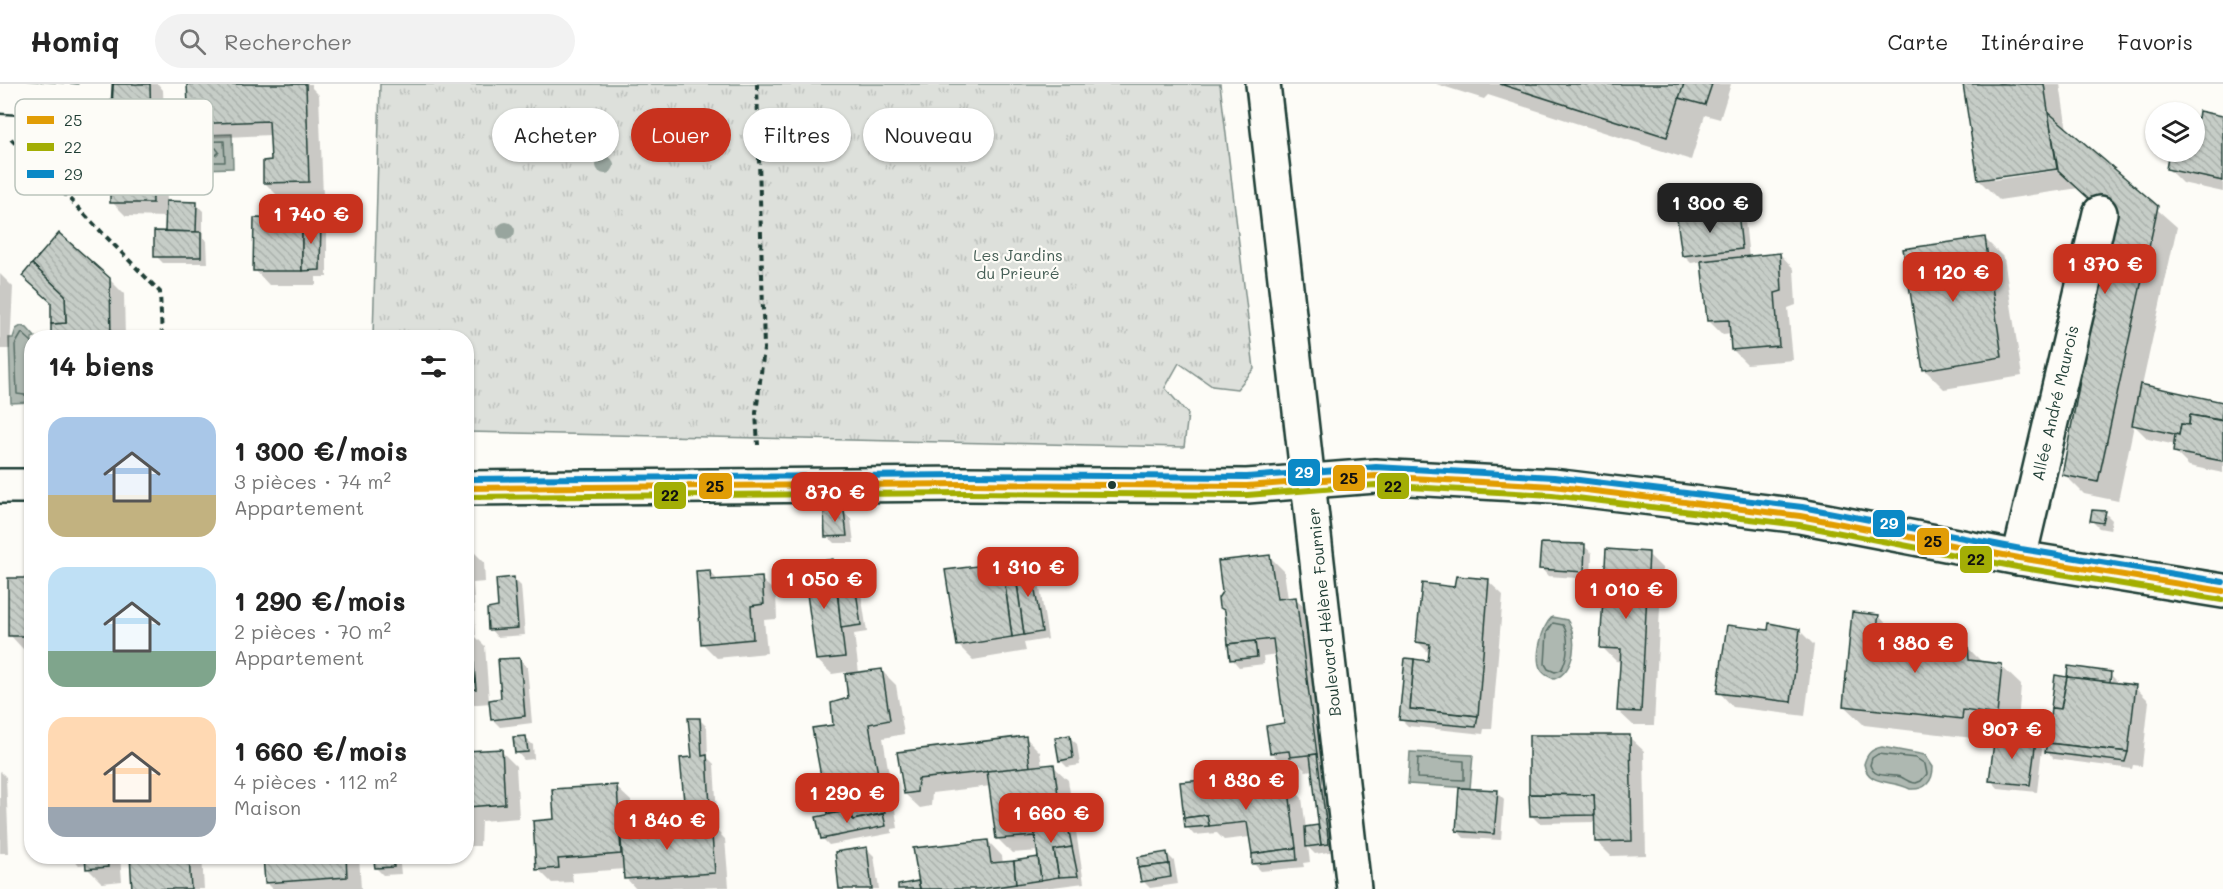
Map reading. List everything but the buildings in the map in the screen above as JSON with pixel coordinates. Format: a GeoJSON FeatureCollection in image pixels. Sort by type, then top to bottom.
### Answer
{"type":"FeatureCollection","features":[{"type":"Feature","properties":{"kind":"main road"},"geometry":{"type":"LineString","coordinates":[[1,84],[1,96],[48,99]]}},
{"type":"Feature","properties":{"kind":"main road"},"geometry":{"type":"LineString","coordinates":[[94,99],[95,84]]}},
{"type":"Feature","properties":{"kind":"main road","name":"Boulevard Hélène Fournier"},"geometry":{"type":"LineString","coordinates":[[1263,84],[1310,480],[1354,889]]}},
{"type":"Feature","properties":{"kind":"main road","name":"Allée André Maurois"},"geometry":{"type":"LineString","coordinates":[[2019,558],[2100,213]]}},
{"type":"Feature","properties":{"kind":"main road"},"geometry":{"type":"LineString","coordinates":[[474,488],[761,485],[1224,486],[1374,476],[1553,486],[1800,516],[2019,558],[2223,591]]}},
{"type":"Feature","properties":{"kind":"main road"},"geometry":{"type":"LineString","coordinates":[[0,486],[24,486]]}},
{"type":"Feature","properties":{"kind":"path"},"geometry":{"type":"LineString","coordinates":[[757,84],[764,349],[756,414],[761,485]]}},
{"type":"Feature","properties":{"kind":"path"},"geometry":{"type":"LineString","coordinates":[[8,135],[15,142]]}},
{"type":"Feature","properties":{"kind":"path"},"geometry":{"type":"LineString","coordinates":[[66,195],[160,292],[162,330]]}},
{"type":"Feature","properties":{"kind":"green space","name":"Les Jardins du Prieuré"},"geometry":{"type":"Polygon","coordinates":[[[380,84],[1220,84],[1254,369],[1237,389],[1212,386],[1179,363],[1165,388],[1188,414],[1184,447],[474,432],[474,330],[373,330],[380,84]]]}},
{"type":"Feature","properties":{"kind":"water"},"geometry":{"type":"Polygon","coordinates":[[[232,134],[233,168],[213,169],[213,135],[232,134]]]}},
{"type":"Feature","properties":{"kind":"water"},"geometry":{"type":"Polygon","coordinates":[[[21,326],[29,330],[24,330],[24,402],[11,403],[9,338],[13,338],[16,329],[21,326]]]}},
{"type":"Feature","properties":{"kind":"water"},"geometry":{"type":"Polygon","coordinates":[[[1552,617],[1567,620],[1571,627],[1574,644],[1571,662],[1567,669],[1554,679],[1542,671],[1538,659],[1542,635],[1552,617]]]}},
{"type":"Feature","properties":{"kind":"water"},"geometry":{"type":"Polygon","coordinates":[[[1882,747],[1925,755],[1933,767],[1930,781],[1920,788],[1910,789],[1870,776],[1866,771],[1865,760],[1872,751],[1882,747]]]}},
{"type":"Feature","properties":{"kind":"water"},"geometry":{"type":"Polygon","coordinates":[[[1410,752],[1473,755],[1470,788],[1408,784],[1410,752]]]}},
{"type":"Feature","properties":{"kind":"transit line","name":"29"},"geometry":{"type":"LineString","coordinates":[[474,479],[967,475],[1247,477],[1376,467],[1554,477],[1802,507],[2021,549],[2223,582]]}},
{"type":"Feature","properties":{"kind":"transit line","name":"25"},"geometry":{"type":"LineString","coordinates":[[474,488],[967,484],[1247,486],[1375,476],[1553,486],[1800,516],[2019,558],[2223,591]]}},
{"type":"Feature","properties":{"kind":"transit line","name":"22"},"geometry":{"type":"LineString","coordinates":[[474,497],[967,493],[1247,495],[1375,485],[1552,495],[1799,525],[2017,567],[2222,600]]}}]}
